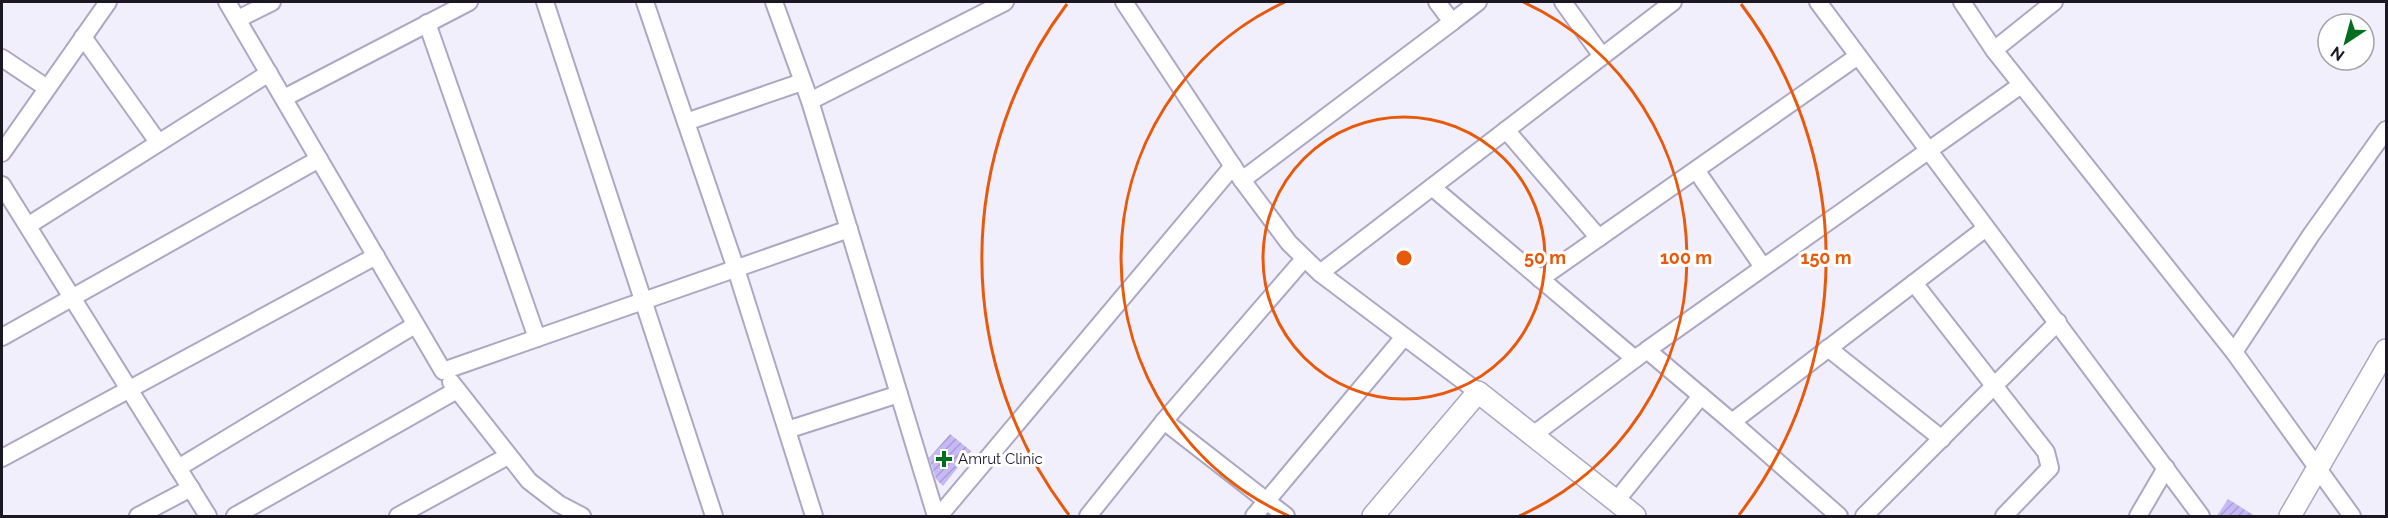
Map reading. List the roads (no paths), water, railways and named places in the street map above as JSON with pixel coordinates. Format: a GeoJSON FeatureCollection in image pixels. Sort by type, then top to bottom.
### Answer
{"type":"FeatureCollection","features":[{"type":"Feature","properties":{"kind":"street"},"geometry":{"type":"LineString","coordinates":[[2,153],[108,2]]}},
{"type":"Feature","properties":{"kind":"street"},"geometry":{"type":"LineString","coordinates":[[227,2],[443,371],[529,482],[543,494],[582,516]]}},
{"type":"Feature","properties":{"kind":"street"},"geometry":{"type":"LineString","coordinates":[[238,19],[272,2]]}},
{"type":"Feature","properties":{"kind":"street"},"geometry":{"type":"LineString","coordinates":[[284,98],[469,2]]}},
{"type":"Feature","properties":{"kind":"street"},"geometry":{"type":"LineString","coordinates":[[545,2],[714,516]]}},
{"type":"Feature","properties":{"kind":"street"},"geometry":{"type":"LineString","coordinates":[[645,2],[736,269],[814,516]]}},
{"type":"Feature","properties":{"kind":"street"},"geometry":{"type":"LineString","coordinates":[[774,2],[810,101],[937,516]]}},
{"type":"Feature","properties":{"kind":"street"},"geometry":{"type":"LineString","coordinates":[[810,101],[1005,2]]}},
{"type":"Feature","properties":{"kind":"street"},"geometry":{"type":"LineString","coordinates":[[1124,2],[1238,173],[1289,243],[1304,259],[1635,516]]}},
{"type":"Feature","properties":{"kind":"street"},"geometry":{"type":"LineString","coordinates":[[1437,2],[1452,22]]}},
{"type":"Feature","properties":{"kind":"street"},"geometry":{"type":"LineString","coordinates":[[937,516],[1238,173],[1478,2]]}},
{"type":"Feature","properties":{"kind":"street"},"geometry":{"type":"LineString","coordinates":[[1563,2],[1602,56]]}},
{"type":"Feature","properties":{"kind":"street"},"geometry":{"type":"LineString","coordinates":[[1320,273],[1674,2]]}},
{"type":"Feature","properties":{"kind":"street"},"geometry":{"type":"LineString","coordinates":[[1818,2],[1926,150],[2058,322],[2201,516]]}},
{"type":"Feature","properties":{"kind":"street"},"geometry":{"type":"LineString","coordinates":[[1962,2],[2021,85],[2234,352],[2352,516]]}},
{"type":"Feature","properties":{"kind":"street"},"geometry":{"type":"LineString","coordinates":[[1994,50],[2054,2]]}},
{"type":"Feature","properties":{"kind":"street"},"geometry":{"type":"LineString","coordinates":[[427,23],[537,338]]}},
{"type":"Feature","properties":{"kind":"street"},"geometry":{"type":"LineString","coordinates":[[83,37],[158,142]]}},
{"type":"Feature","properties":{"kind":"street"},"geometry":{"type":"LineString","coordinates":[[1539,279],[1858,56]]}},
{"type":"Feature","properties":{"kind":"street"},"geometry":{"type":"LineString","coordinates":[[2,58],[47,88]]}},
{"type":"Feature","properties":{"kind":"street"},"geometry":{"type":"LineString","coordinates":[[28,225],[269,73]]}},
{"type":"Feature","properties":{"kind":"street"},"geometry":{"type":"LineString","coordinates":[[686,122],[802,82]]}},
{"type":"Feature","properties":{"kind":"street"},"geometry":{"type":"LineString","coordinates":[[1533,435],[1641,354],[1926,150],[2021,85]]}},
{"type":"Feature","properties":{"kind":"street"},"geometry":{"type":"LineString","coordinates":[[1506,130],[1599,238]]}},
{"type":"Feature","properties":{"kind":"street"},"geometry":{"type":"LineString","coordinates":[[2234,352],[2318,225],[2386,130]]}},
{"type":"Feature","properties":{"kind":"street"},"geometry":{"type":"LineString","coordinates":[[2,337],[319,159]]}},
{"type":"Feature","properties":{"kind":"street"},"geometry":{"type":"LineString","coordinates":[[1696,170],[1763,267]]}},
{"type":"Feature","properties":{"kind":"street"},"geometry":{"type":"LineString","coordinates":[[2,185],[208,516]]}},
{"type":"Feature","properties":{"kind":"street"},"geometry":{"type":"LineString","coordinates":[[1432,187],[1539,279],[1701,396],[1839,516]]}},
{"type":"Feature","properties":{"kind":"street"},"geometry":{"type":"LineString","coordinates":[[1732,422],[1986,228]]}},
{"type":"Feature","properties":{"kind":"street"},"geometry":{"type":"LineString","coordinates":[[443,371],[849,229]]}},
{"type":"Feature","properties":{"kind":"street"},"geometry":{"type":"LineString","coordinates":[[2,458],[376,256]]}},
{"type":"Feature","properties":{"kind":"street"},"geometry":{"type":"LineString","coordinates":[[1088,516],[1164,421],[1304,259]]}},
{"type":"Feature","properties":{"kind":"street"},"geometry":{"type":"LineString","coordinates":[[1914,283],[2046,452],[2050,468],[2004,516]]}},
{"type":"Feature","properties":{"kind":"street"},"geometry":{"type":"LineString","coordinates":[[1875,513],[1942,439],[2058,322]]}},
{"type":"Feature","properties":{"kind":"street"},"geometry":{"type":"LineString","coordinates":[[178,468],[415,325]]}},
{"type":"Feature","properties":{"kind":"street"},"geometry":{"type":"LineString","coordinates":[[1254,516],[1404,337]]}},
{"type":"Feature","properties":{"kind":"street"},"geometry":{"type":"LineString","coordinates":[[1828,348],[1942,439]]}},
{"type":"Feature","properties":{"kind":"street"},"geometry":{"type":"LineString","coordinates":[[2290,516],[2384,359]]}},
{"type":"Feature","properties":{"kind":"street"},"geometry":{"type":"LineString","coordinates":[[235,516],[457,390]]}},
{"type":"Feature","properties":{"kind":"street"},"geometry":{"type":"LineString","coordinates":[[1373,516],[1478,392]]}},
{"type":"Feature","properties":{"kind":"street"},"geometry":{"type":"LineString","coordinates":[[787,430],[899,394]]}},
{"type":"Feature","properties":{"kind":"street"},"geometry":{"type":"LineString","coordinates":[[1616,501],[1701,396]]}},
{"type":"Feature","properties":{"kind":"street"},"geometry":{"type":"LineString","coordinates":[[1164,421],[1286,516]]}},
{"type":"Feature","properties":{"kind":"street"},"geometry":{"type":"LineString","coordinates":[[398,516],[508,456]]}},
{"type":"Feature","properties":{"kind":"street"},"geometry":{"type":"LineString","coordinates":[[2138,516],[2166,468]]}},
{"type":"Feature","properties":{"kind":"street"},"geometry":{"type":"LineString","coordinates":[[138,516],[191,488]]}},
{"type":"Feature","properties":{"kind":"place","name":"Amrut Clinic"},"geometry":{"type":"Point","coordinates":[944,459]}}]}
